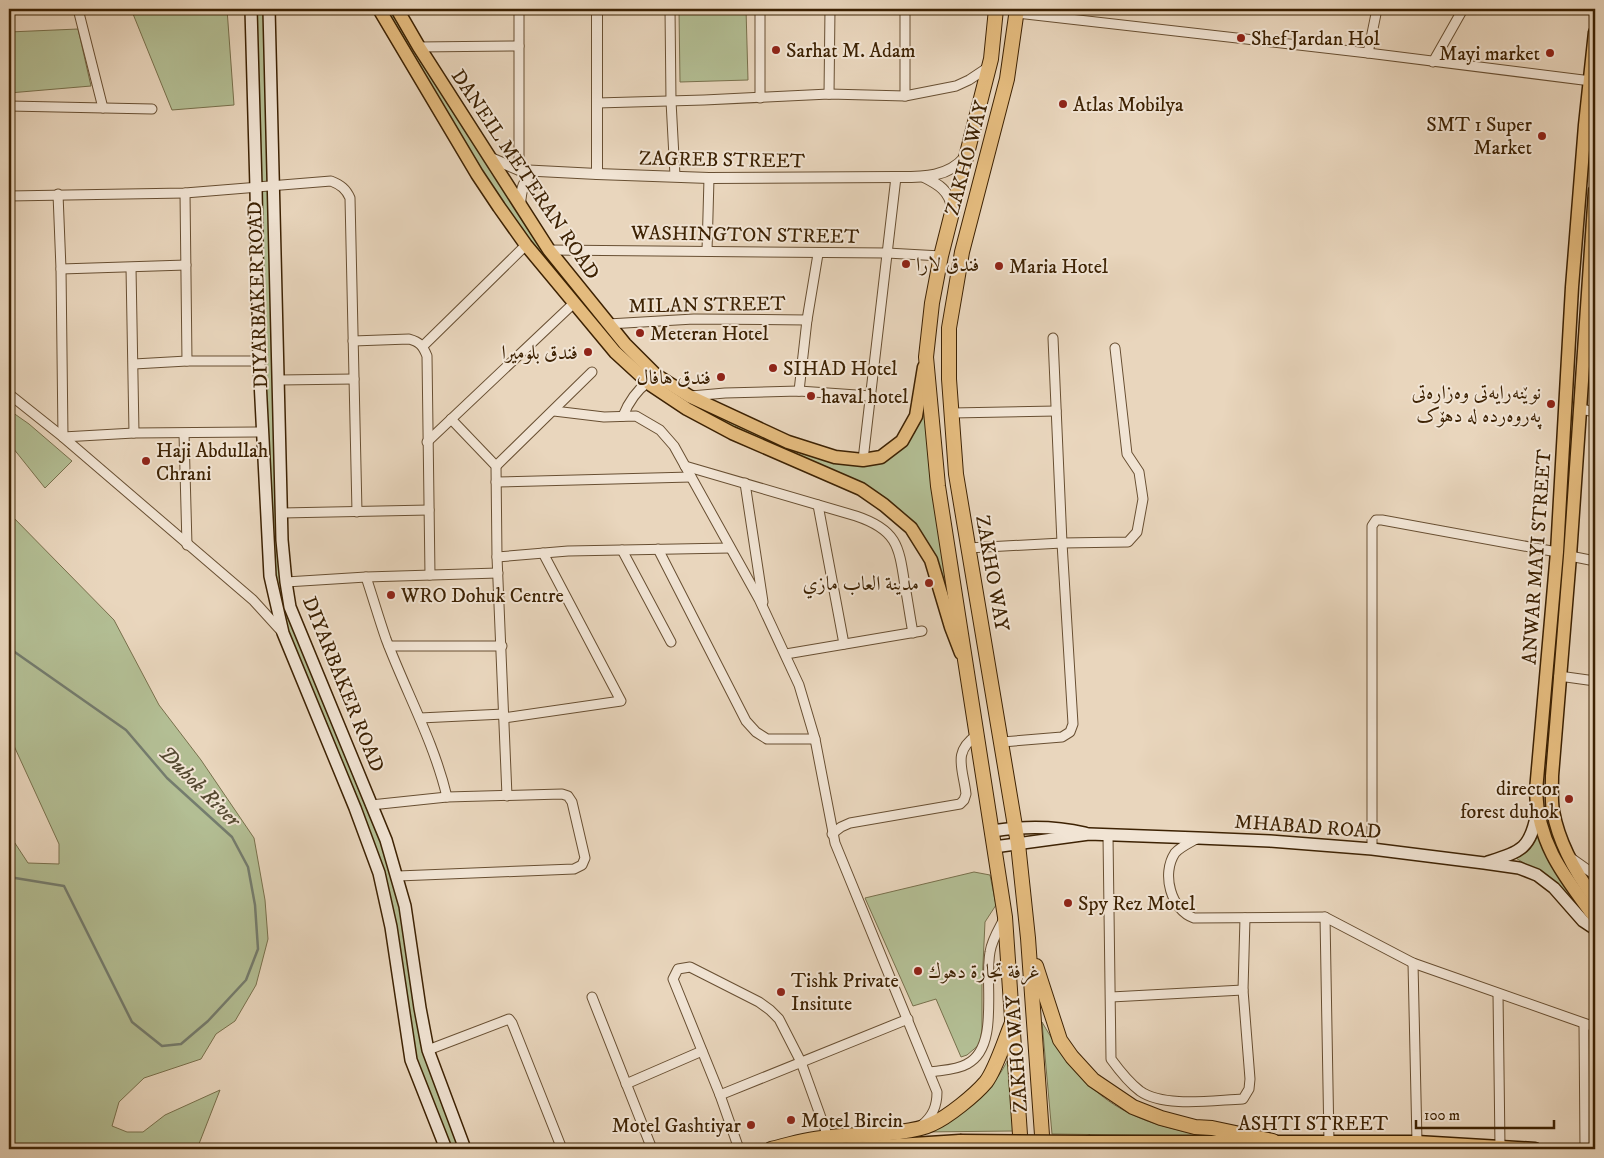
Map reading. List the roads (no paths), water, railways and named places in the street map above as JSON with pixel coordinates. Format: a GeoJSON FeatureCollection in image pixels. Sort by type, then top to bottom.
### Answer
{"type":"FeatureCollection","features":[{"type":"Feature","properties":{"kind":"highway","name":"ZAKHO WAY"},"geometry":{"type":"LineString","coordinates":[[996,9],[990,66],[941,256],[932,303],[926,357],[938,486],[1005,917],[1021,1149]]}},
{"type":"Feature","properties":{"kind":"highway","name":"ZAKHO WAY"},"geometry":{"type":"LineString","coordinates":[[1017,11],[1007,79],[962,252],[949,328],[956,474],[1018,844],[1028,938],[1043,1149]]}},
{"type":"Feature","properties":{"kind":"highway"},"geometry":{"type":"LineString","coordinates":[[1028,938],[1060,1040],[1092,1080],[1133,1106],[1161,1118],[1195,1127],[1212,1128],[1273,1141]]}},
{"type":"Feature","properties":{"kind":"highway"},"geometry":{"type":"LineString","coordinates":[[771,1149],[800,1141],[828,1137],[916,1129],[943,1119],[986,1081],[1013,1020]]}},
{"type":"Feature","properties":{"kind":"main road","name":"DIYARBAKER ROAD"},"geometry":{"type":"LineString","coordinates":[[251,9],[259,361],[270,576],[283,633],[355,808],[379,873],[391,927],[411,1060],[446,1149]]}},
{"type":"Feature","properties":{"kind":"main road","name":"DIYARBAKER ROAD"},"geometry":{"type":"LineString","coordinates":[[269,9],[282,513],[286,582],[290,607],[386,840],[398,876],[405,906],[428,1050],[462,1148]]}},
{"type":"Feature","properties":{"kind":"main road","name":"DANEIL METERAN ROAD"},"geometry":{"type":"LineString","coordinates":[[379,9],[477,174],[526,245],[615,352],[648,382],[686,401],[788,442],[835,457],[863,460],[881,457],[902,441],[916,416],[926,357]]}},
{"type":"Feature","properties":{"kind":"main road","name":"DANEIL METERAN ROAD"},"geometry":{"type":"LineString","coordinates":[[397,9],[419,47],[549,250],[625,344],[686,401],[732,433],[861,489],[884,505],[910,528],[931,560],[951,627],[968,670]]}},
{"type":"Feature","properties":{"kind":"main road","name":"ANWAR MAYI STREET"},"geometry":{"type":"LineString","coordinates":[[1595,32],[1585,125],[1572,286],[1557,552],[1536,792],[1537,813],[1550,852],[1595,918]]}},
{"type":"Feature","properties":{"kind":"main road","name":"ANWAR MAYI STREET"},"geometry":{"type":"LineString","coordinates":[[1595,191],[1592,289],[1580,409],[1552,776],[1553,809],[1561,840],[1567,855],[1595,899]]}},
{"type":"Feature","properties":{"kind":"main road"},"geometry":{"type":"LineString","coordinates":[[1484,863],[1517,852],[1524,846],[1532,834],[1537,813]]}},
{"type":"Feature","properties":{"kind":"main road"},"geometry":{"type":"LineString","coordinates":[[992,831],[1015,827],[1067,829],[1089,834]]}},
{"type":"Feature","properties":{"kind":"main road","name":"MHABAD ROAD"},"geometry":{"type":"LineString","coordinates":[[994,847],[1089,834],[1270,841],[1372,849],[1484,863],[1519,868],[1537,875],[1554,888],[1583,921],[1595,929]]}},
{"type":"Feature","properties":{"kind":"main road","name":"ASHTI STREET"},"geometry":{"type":"LineString","coordinates":[[835,1149],[960,1142],[1273,1141],[1417,1142],[1535,1149]]}},
{"type":"Feature","properties":{"kind":"street"},"geometry":{"type":"LineString","coordinates":[[78,9],[103,108]]}},
{"type":"Feature","properties":{"kind":"street"},"geometry":{"type":"LineString","coordinates":[[519,9],[519,170]]}},
{"type":"Feature","properties":{"kind":"street"},"geometry":{"type":"LineString","coordinates":[[597,9],[597,174]]}},
{"type":"Feature","properties":{"kind":"street"},"geometry":{"type":"LineString","coordinates":[[670,9],[671,101],[675,176]]}},
{"type":"Feature","properties":{"kind":"street"},"geometry":{"type":"LineString","coordinates":[[760,9],[760,98]]}},
{"type":"Feature","properties":{"kind":"street"},"geometry":{"type":"LineString","coordinates":[[829,94],[830,9]]}},
{"type":"Feature","properties":{"kind":"street"},"geometry":{"type":"LineString","coordinates":[[905,9],[905,96]]}},
{"type":"Feature","properties":{"kind":"street"},"geometry":{"type":"LineString","coordinates":[[1368,53],[1376,9]]}},
{"type":"Feature","properties":{"kind":"street"},"geometry":{"type":"LineString","coordinates":[[1433,62],[1463,9]]}},
{"type":"Feature","properties":{"kind":"street"},"geometry":{"type":"LineString","coordinates":[[1017,11],[1591,81]]}},
{"type":"Feature","properties":{"kind":"street"},"geometry":{"type":"LineString","coordinates":[[419,47],[519,46]]}},
{"type":"Feature","properties":{"kind":"street"},"geometry":{"type":"LineString","coordinates":[[597,103],[829,94],[905,96],[956,86],[990,66]]}},
{"type":"Feature","properties":{"kind":"street"},"geometry":{"type":"LineString","coordinates":[[9,106],[152,109]]}},
{"type":"Feature","properties":{"kind":"street","name":"ZAGREB STREET"},"geometry":{"type":"LineString","coordinates":[[490,158],[519,170],[597,174],[710,178],[896,178],[924,177],[948,172],[959,164],[967,154]]}},
{"type":"Feature","properties":{"kind":"street"},"geometry":{"type":"LineString","coordinates":[[520,205],[525,181],[531,174],[537,171]]}},
{"type":"Feature","properties":{"kind":"street"},"geometry":{"type":"LineString","coordinates":[[924,177],[945,190],[951,199],[953,210]]}},
{"type":"Feature","properties":{"kind":"street"},"geometry":{"type":"LineString","coordinates":[[707,251],[710,178]]}},
{"type":"Feature","properties":{"kind":"street"},"geometry":{"type":"LineString","coordinates":[[863,460],[896,178]]}},
{"type":"Feature","properties":{"kind":"street"},"geometry":{"type":"LineString","coordinates":[[9,196],[185,193],[331,181],[340,184],[350,198],[357,512]]}},
{"type":"Feature","properties":{"kind":"street"},"geometry":{"type":"LineString","coordinates":[[185,193],[187,361]]}},
{"type":"Feature","properties":{"kind":"street"},"geometry":{"type":"LineString","coordinates":[[58,194],[63,437]]}},
{"type":"Feature","properties":{"kind":"street"},"geometry":{"type":"LineString","coordinates":[[423,346],[526,245]]}},
{"type":"Feature","properties":{"kind":"street","name":"WASHINGTON STREET"},"geometry":{"type":"LineString","coordinates":[[549,250],[818,254],[887,253],[941,256]]}},
{"type":"Feature","properties":{"kind":"street"},"geometry":{"type":"LineString","coordinates":[[799,391],[807,320],[818,254]]}},
{"type":"Feature","properties":{"kind":"street"},"geometry":{"type":"LineString","coordinates":[[61,269],[186,265]]}},
{"type":"Feature","properties":{"kind":"street"},"geometry":{"type":"LineString","coordinates":[[131,268],[134,433]]}},
{"type":"Feature","properties":{"kind":"street"},"geometry":{"type":"LineString","coordinates":[[427,442],[574,303]]}},
{"type":"Feature","properties":{"kind":"street","name":"MILAN STREET"},"geometry":{"type":"LineString","coordinates":[[608,324],[694,319],[807,320]]}},
{"type":"Feature","properties":{"kind":"street"},"geometry":{"type":"LineString","coordinates":[[1002,742],[1062,737],[1067,735],[1072,728],[1053,338]]}},
{"type":"Feature","properties":{"kind":"street"},"geometry":{"type":"LineString","coordinates":[[353,341],[409,339],[423,346],[427,356],[430,575]]}},
{"type":"Feature","properties":{"kind":"street"},"geometry":{"type":"LineString","coordinates":[[968,548],[1128,542],[1137,532],[1143,499],[1139,472],[1127,454],[1115,348]]}},
{"type":"Feature","properties":{"kind":"street"},"geometry":{"type":"LineString","coordinates":[[134,364],[187,361],[259,361]]}},
{"type":"Feature","properties":{"kind":"street"},"geometry":{"type":"LineString","coordinates":[[496,466],[592,372]]}},
{"type":"Feature","properties":{"kind":"street"},"geometry":{"type":"LineString","coordinates":[[279,380],[354,379]]}},
{"type":"Feature","properties":{"kind":"street"},"geometry":{"type":"LineString","coordinates":[[624,416],[630,400],[648,382]]}},
{"type":"Feature","properties":{"kind":"street"},"geometry":{"type":"LineString","coordinates":[[686,401],[725,393],[799,391],[871,396]]}},
{"type":"Feature","properties":{"kind":"street"},"geometry":{"type":"LineString","coordinates":[[9,394],[63,437],[252,600],[283,633]]}},
{"type":"Feature","properties":{"kind":"street"},"geometry":{"type":"LineString","coordinates":[[1580,409],[1595,412]]}},
{"type":"Feature","properties":{"kind":"street"},"geometry":{"type":"LineString","coordinates":[[554,411],[604,417],[636,416],[660,430],[670,440],[764,610],[786,654],[802,693],[815,739],[832,834],[839,854],[937,1092],[937,1101],[930,1118],[916,1129]]}},
{"type":"Feature","properties":{"kind":"street"},"geometry":{"type":"LineString","coordinates":[[952,413],[1056,411]]}},
{"type":"Feature","properties":{"kind":"street"},"geometry":{"type":"LineString","coordinates":[[451,419],[496,466],[498,573],[507,796]]}},
{"type":"Feature","properties":{"kind":"street"},"geometry":{"type":"LineString","coordinates":[[63,437],[134,433],[263,432]]}},
{"type":"Feature","properties":{"kind":"street"},"geometry":{"type":"LineString","coordinates":[[184,434],[187,545]]}},
{"type":"Feature","properties":{"kind":"street"},"geometry":{"type":"LineString","coordinates":[[685,466],[866,519],[881,527],[892,538],[899,552],[917,632],[786,654]]}},
{"type":"Feature","properties":{"kind":"street"},"geometry":{"type":"LineString","coordinates":[[496,482],[691,478]]}},
{"type":"Feature","properties":{"kind":"street"},"geometry":{"type":"LineString","coordinates":[[745,483],[764,610]]}},
{"type":"Feature","properties":{"kind":"street"},"geometry":{"type":"LineString","coordinates":[[818,505],[844,644]]}},
{"type":"Feature","properties":{"kind":"street"},"geometry":{"type":"LineString","coordinates":[[282,513],[429,510]]}},
{"type":"Feature","properties":{"kind":"street"},"geometry":{"type":"LineString","coordinates":[[1372,849],[1372,526],[1376,520],[1382,520],[1557,552]]}},
{"type":"Feature","properties":{"kind":"street"},"geometry":{"type":"LineString","coordinates":[[498,557],[568,551],[730,548]]}},
{"type":"Feature","properties":{"kind":"street"},"geometry":{"type":"LineString","coordinates":[[658,549],[746,721],[756,732],[767,739],[815,739]]}},
{"type":"Feature","properties":{"kind":"street"},"geometry":{"type":"LineString","coordinates":[[622,550],[671,642]]}},
{"type":"Feature","properties":{"kind":"street"},"geometry":{"type":"LineString","coordinates":[[420,718],[504,716],[621,702],[543,553]]}},
{"type":"Feature","properties":{"kind":"street"},"geometry":{"type":"LineString","coordinates":[[1570,556],[1595,561]]}},
{"type":"Feature","properties":{"kind":"street"},"geometry":{"type":"LineString","coordinates":[[286,582],[366,577],[498,573]]}},
{"type":"Feature","properties":{"kind":"street"},"geometry":{"type":"LineString","coordinates":[[366,577],[389,646],[420,718],[447,797]]}},
{"type":"Feature","properties":{"kind":"street"},"geometry":{"type":"LineString","coordinates":[[389,646],[502,646]]}},
{"type":"Feature","properties":{"kind":"street"},"geometry":{"type":"LineString","coordinates":[[1559,676],[1595,681]]}},
{"type":"Feature","properties":{"kind":"street"},"geometry":{"type":"LineString","coordinates":[[832,834],[850,823],[957,805],[962,802],[966,794],[961,755],[965,745],[977,735]]}},
{"type":"Feature","properties":{"kind":"street"},"geometry":{"type":"LineString","coordinates":[[371,805],[447,797],[562,794],[568,796],[572,802],[585,858],[582,865],[574,869],[398,876]]}},
{"type":"Feature","properties":{"kind":"street"},"geometry":{"type":"LineString","coordinates":[[1108,836],[1111,1058],[1120,1072],[1141,1092],[1167,1102],[1243,1099],[1249,1089],[1250,1078],[1243,990],[1244,918]]}},
{"type":"Feature","properties":{"kind":"street"},"geometry":{"type":"LineString","coordinates":[[1198,838],[1177,851],[1171,861],[1169,876],[1171,890],[1177,906],[1185,915],[1194,918],[1325,918],[1413,964],[1595,1027]]}},
{"type":"Feature","properties":{"kind":"street"},"geometry":{"type":"LineString","coordinates":[[1567,855],[1595,875]]}},
{"type":"Feature","properties":{"kind":"street"},"geometry":{"type":"LineString","coordinates":[[930,1072],[961,1067],[974,1060],[982,1050],[987,1036],[989,954],[994,938],[1005,917]]}},
{"type":"Feature","properties":{"kind":"street"},"geometry":{"type":"LineString","coordinates":[[1325,918],[1329,1142]]}},
{"type":"Feature","properties":{"kind":"street"},"geometry":{"type":"LineString","coordinates":[[1413,964],[1417,1142]]}},
{"type":"Feature","properties":{"kind":"street"},"geometry":{"type":"LineString","coordinates":[[739,1149],[720,1095],[673,980],[678,970],[690,967],[770,1010],[779,1019],[801,1062],[828,1137]]}},
{"type":"Feature","properties":{"kind":"street"},"geometry":{"type":"LineString","coordinates":[[1111,998],[1243,990]]}},
{"type":"Feature","properties":{"kind":"street"},"geometry":{"type":"LineString","coordinates":[[1498,994],[1500,1146]]}},
{"type":"Feature","properties":{"kind":"street"},"geometry":{"type":"LineString","coordinates":[[592,997],[652,1149]]}},
{"type":"Feature","properties":{"kind":"street"},"geometry":{"type":"LineString","coordinates":[[428,1050],[509,1018],[562,1149]]}},
{"type":"Feature","properties":{"kind":"street"},"geometry":{"type":"LineString","coordinates":[[720,1095],[908,1019]]}},
{"type":"Feature","properties":{"kind":"street"},"geometry":{"type":"LineString","coordinates":[[1584,1024],[1585,1149]]}},
{"type":"Feature","properties":{"kind":"street"},"geometry":{"type":"LineString","coordinates":[[626,1084],[702,1051]]}},
{"type":"Feature","properties":{"kind":"waterway","name":"Duhok River"},"geometry":{"type":"LineString","coordinates":[[9,648],[126,730],[167,778],[232,837],[248,867],[255,905],[258,949],[246,980],[208,1021],[181,1044],[162,1046],[132,1022],[64,886],[9,877]]}},
{"type":"Feature","properties":{"kind":"place","name":"Shef Jardan Hol"},"geometry":{"type":"Point","coordinates":[1241,38]}},
{"type":"Feature","properties":{"kind":"place","name":"Sarhat M. Adam"},"geometry":{"type":"Point","coordinates":[776,50]}},
{"type":"Feature","properties":{"kind":"place","name":"Mayi market"},"geometry":{"type":"Point","coordinates":[1550,53]}},
{"type":"Feature","properties":{"kind":"place","name":"Atlas Mobilya"},"geometry":{"type":"Point","coordinates":[1063,104]}},
{"type":"Feature","properties":{"kind":"place","name":"SMT 1 Super Market"},"geometry":{"type":"Point","coordinates":[1542,136]}},
{"type":"Feature","properties":{"kind":"place","name":"فندق لارا"},"geometry":{"type":"Point","coordinates":[906,264]}},
{"type":"Feature","properties":{"kind":"place","name":"Maria Hotel"},"geometry":{"type":"Point","coordinates":[999,266]}},
{"type":"Feature","properties":{"kind":"place","name":"Meteran Hotel"},"geometry":{"type":"Point","coordinates":[640,333]}},
{"type":"Feature","properties":{"kind":"place","name":"فندق بلوميرا"},"geometry":{"type":"Point","coordinates":[588,352]}},
{"type":"Feature","properties":{"kind":"place","name":"SIHAD Hotel"},"geometry":{"type":"Point","coordinates":[773,368]}},
{"type":"Feature","properties":{"kind":"place","name":"فندق هافال"},"geometry":{"type":"Point","coordinates":[721,377]}},
{"type":"Feature","properties":{"kind":"place","name":"haval hotel"},"geometry":{"type":"Point","coordinates":[811,396]}},
{"type":"Feature","properties":{"kind":"place","name":"نوێنەرایەتی وەزارەتی پەروەردە لە دهۆک"},"geometry":{"type":"Point","coordinates":[1551,404]}},
{"type":"Feature","properties":{"kind":"place","name":"Haji Abdullah Chrani"},"geometry":{"type":"Point","coordinates":[146,461]}},
{"type":"Feature","properties":{"kind":"place","name":"مدينة العاب مازي"},"geometry":{"type":"Point","coordinates":[929,583]}},
{"type":"Feature","properties":{"kind":"place","name":"WRO Dohuk Centre"},"geometry":{"type":"Point","coordinates":[391,595]}},
{"type":"Feature","properties":{"kind":"place","name":"director forest duhok"},"geometry":{"type":"Point","coordinates":[1569,799]}},
{"type":"Feature","properties":{"kind":"place","name":"Spy Rez Motel"},"geometry":{"type":"Point","coordinates":[1068,903]}},
{"type":"Feature","properties":{"kind":"place","name":"غرفة تجارة دهوك"},"geometry":{"type":"Point","coordinates":[918,971]}},
{"type":"Feature","properties":{"kind":"place","name":"Tishk Private Insitute"},"geometry":{"type":"Point","coordinates":[781,992]}},
{"type":"Feature","properties":{"kind":"place","name":"Motel Bircin"},"geometry":{"type":"Point","coordinates":[791,1120]}},
{"type":"Feature","properties":{"kind":"place","name":"Motel Gashtiyar"},"geometry":{"type":"Point","coordinates":[751,1125]}}]}
